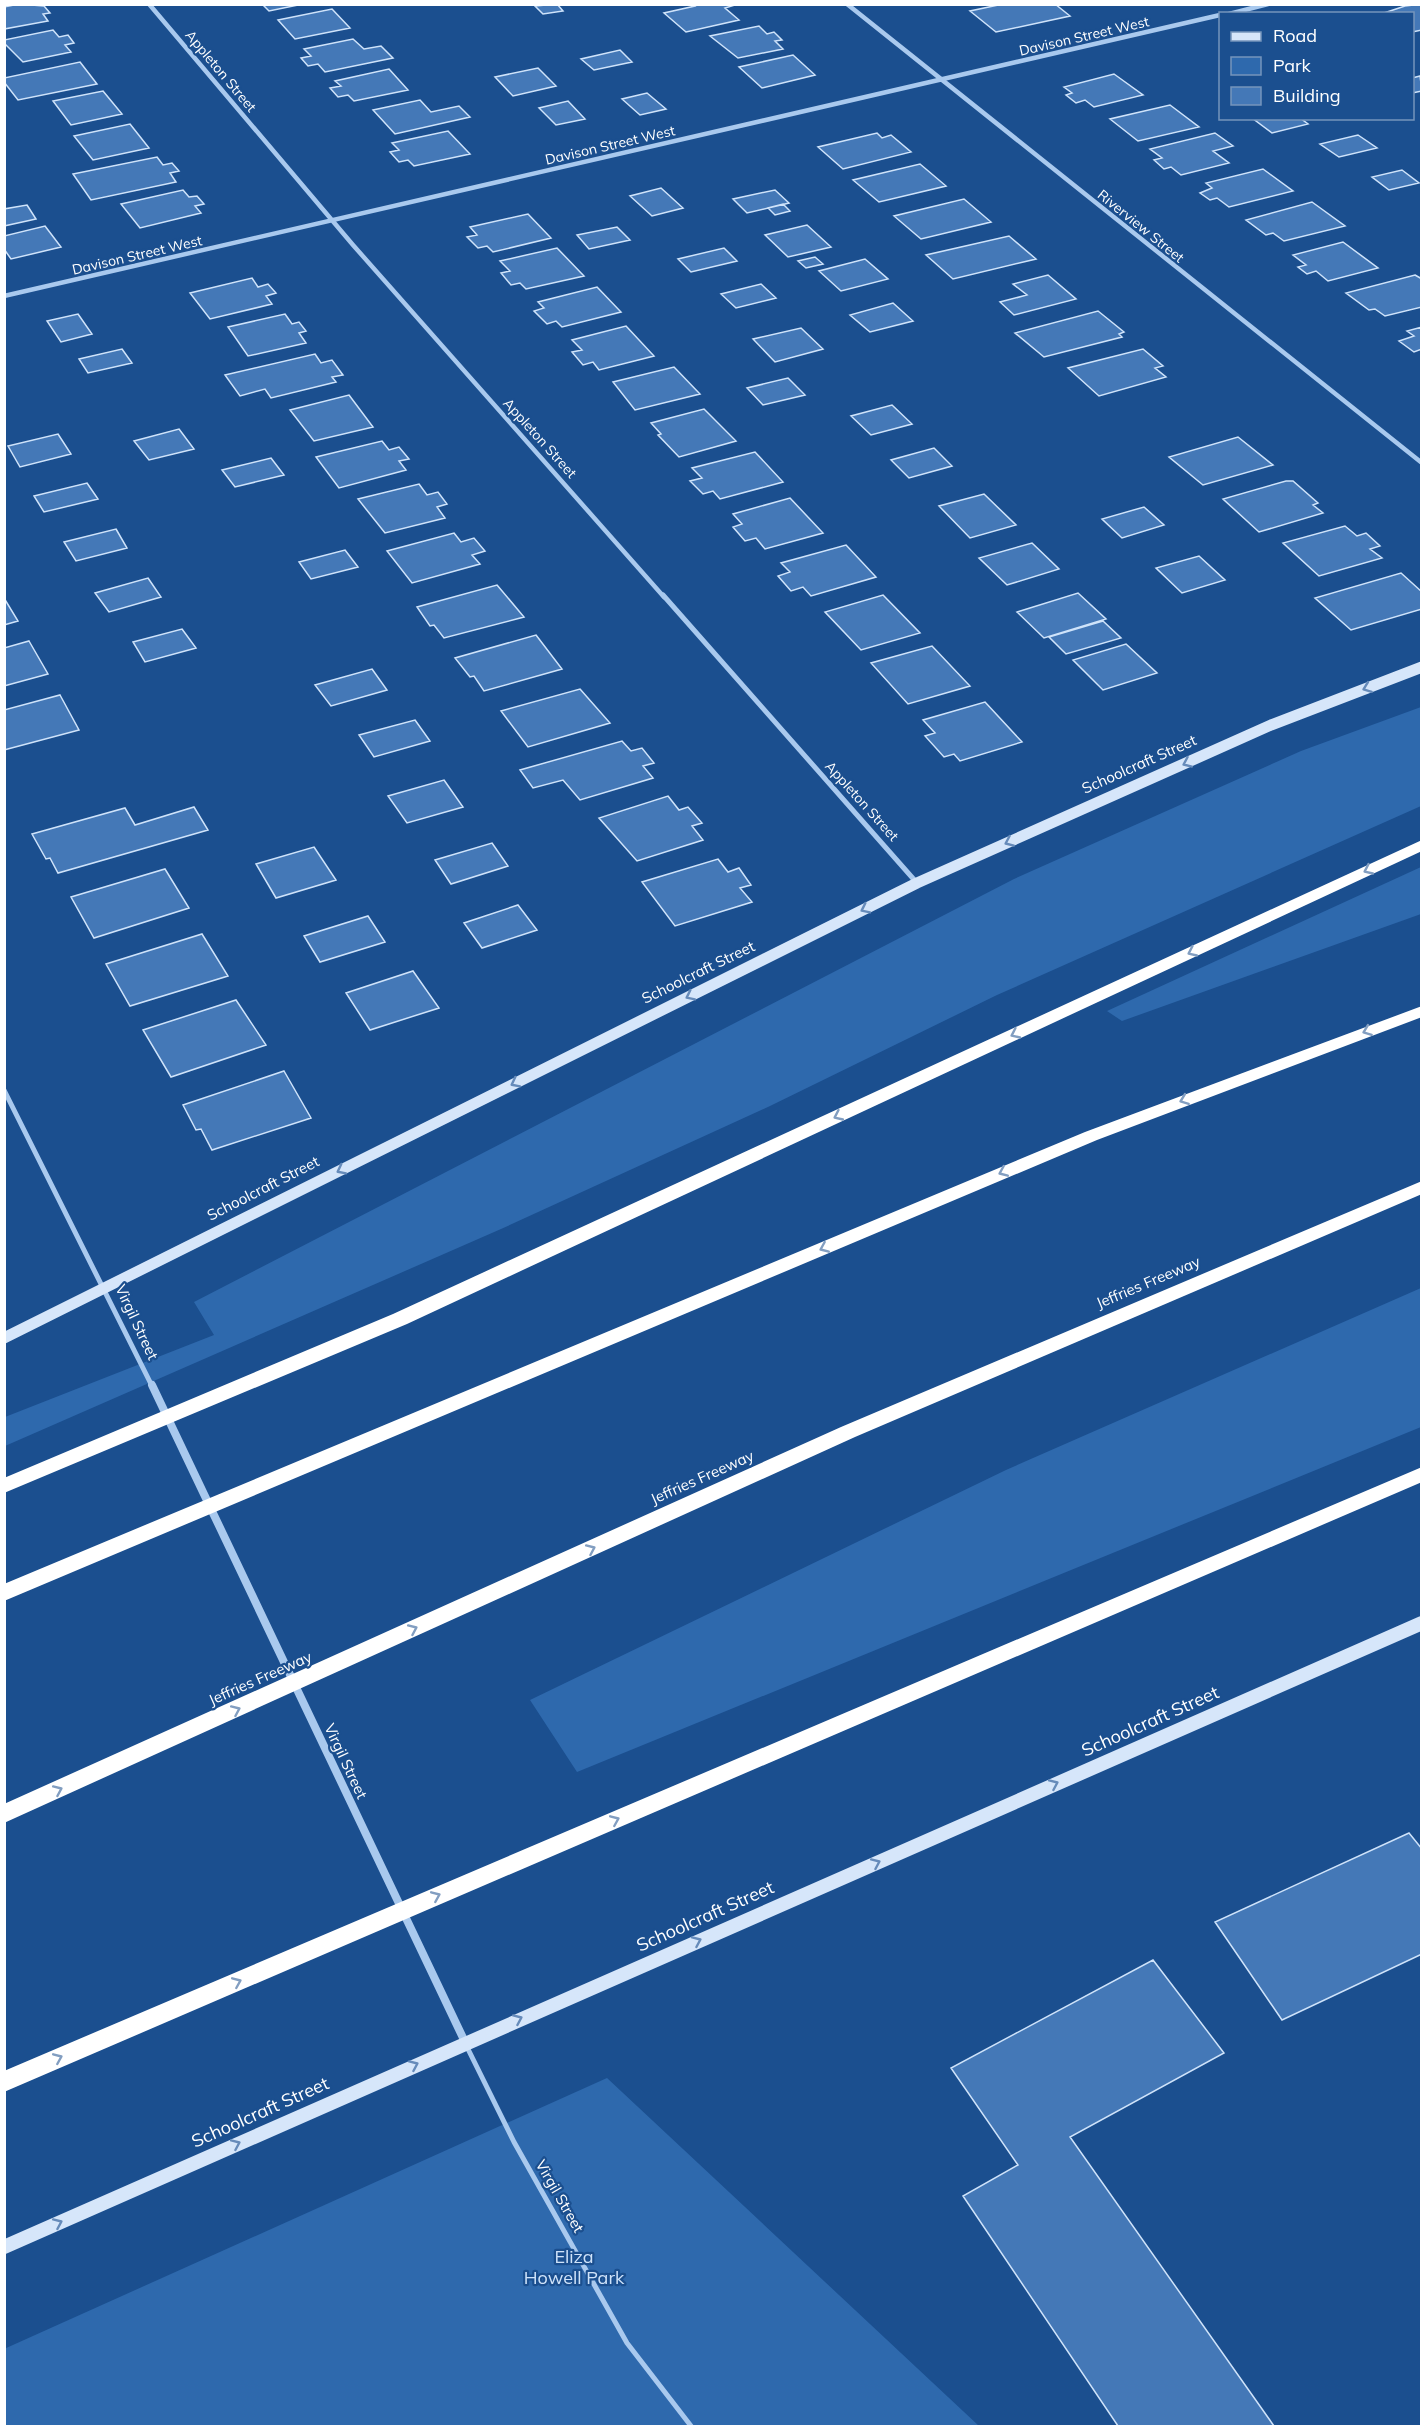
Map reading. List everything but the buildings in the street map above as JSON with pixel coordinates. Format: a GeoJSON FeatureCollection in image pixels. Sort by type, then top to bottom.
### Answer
{"type":"FeatureCollection","features":[{"type":"Feature","properties":{"kind":"highway"},"geometry":{"type":"LineString","coordinates":[[4,1486],[400,1319],[1422,845]]}},
{"type":"Feature","properties":{"kind":"highway"},"geometry":{"type":"LineString","coordinates":[[4,1593],[1080,1140],[1422,1011]]}},
{"type":"Feature","properties":{"kind":"highway","name":"Jeffries Freeway"},"geometry":{"type":"LineString","coordinates":[[4,1814],[848,1432],[1422,1187]]}},
{"type":"Feature","properties":{"kind":"highway"},"geometry":{"type":"LineString","coordinates":[[4,2082],[1422,1474]]}},
{"type":"Feature","properties":{"kind":"main road","name":"Schoolcraft Street"},"geometry":{"type":"LineString","coordinates":[[4,1338],[917,884],[1271,725],[1422,667]]}},
{"type":"Feature","properties":{"kind":"main road","name":"Schoolcraft Street"},"geometry":{"type":"LineString","coordinates":[[4,2247],[465,2042],[1422,1623]]}},
{"type":"Feature","properties":{"kind":"street","name":"Appleton Street"},"geometry":{"type":"LineString","coordinates":[[149,4],[332,221],[917,884]]}},
{"type":"Feature","properties":{"kind":"street","name":"Riverview Street"},"geometry":{"type":"LineString","coordinates":[[847,4],[1422,463]]}},
{"type":"Feature","properties":{"kind":"street"},"geometry":{"type":"LineString","coordinates":[[1237,12],[1268,4]]}},
{"type":"Feature","properties":{"kind":"street","name":"Davison Street West"},"geometry":{"type":"LineString","coordinates":[[4,296],[1219,15]]}},
{"type":"Feature","properties":{"kind":"street","name":"Virgil Street"},"geometry":{"type":"LineString","coordinates":[[4,1090],[106,1288],[465,2042]]}},
{"type":"Feature","properties":{"kind":"lane","name":"Virgil Street"},"geometry":{"type":"LineString","coordinates":[[465,2042],[514,2142],[627,2343],[691,2427]]}},
{"type":"Feature","properties":{"kind":"green space"},"geometry":{"type":"Polygon","coordinates":[[[1421,707],[1421,806],[997,995],[770,1106],[501,1229],[5,1446],[5,1417],[214,1335],[194,1302],[1014,879],[1301,751],[1421,707]]]}},
{"type":"Feature","properties":{"kind":"green space"},"geometry":{"type":"Polygon","coordinates":[[[1421,867],[1421,914],[1122,1021],[1107,1011],[1421,867]]]}},
{"type":"Feature","properties":{"kind":"green space"},"geometry":{"type":"Polygon","coordinates":[[[1421,1288],[1421,1427],[577,1772],[530,1700],[1006,1470],[1421,1288]]]}},
{"type":"Feature","properties":{"kind":"green space","name":"Eliza Howell Park"},"geometry":{"type":"Polygon","coordinates":[[[607,2078],[979,2426],[5,2426],[4,2349],[607,2078]]]}}]}
